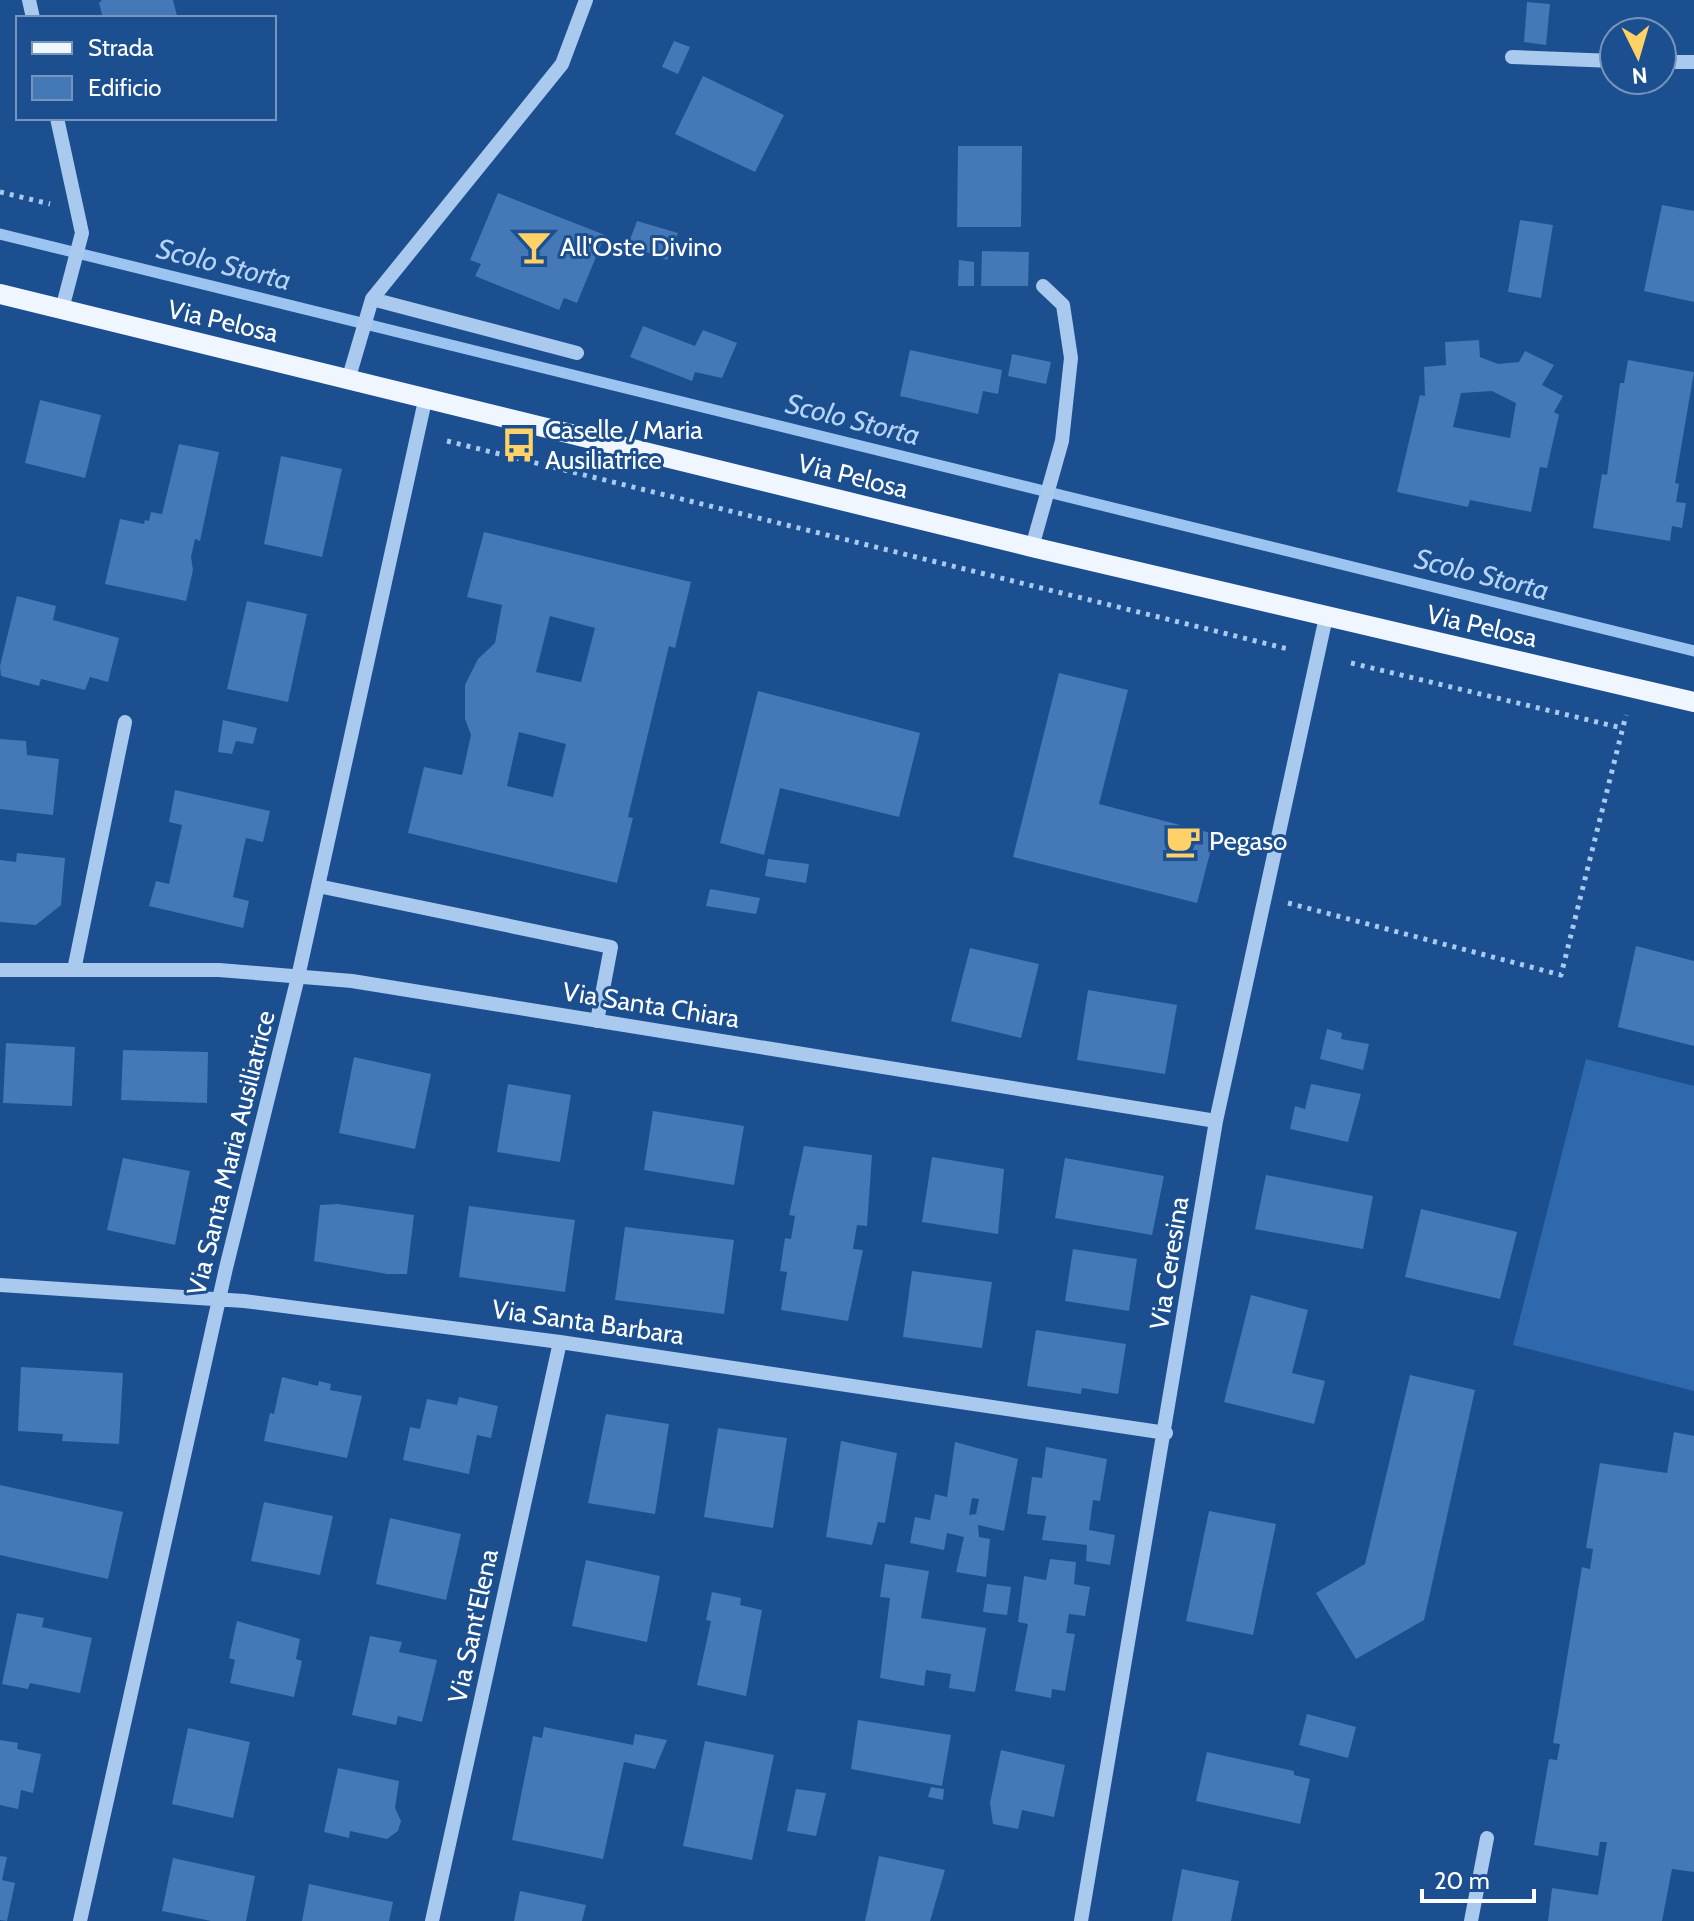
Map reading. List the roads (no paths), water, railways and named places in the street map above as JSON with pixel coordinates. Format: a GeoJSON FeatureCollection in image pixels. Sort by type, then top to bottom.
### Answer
{"type":"FeatureCollection","features":[{"type":"Feature","properties":{"kind":"main road","name":"Via Pelosa"},"geometry":{"type":"LineString","coordinates":[[0,294],[349,377],[1032,547],[1694,702]]}},
{"type":"Feature","properties":{"kind":"street"},"geometry":{"type":"LineString","coordinates":[[349,377],[369,304],[562,64],[586,0]]}},
{"type":"Feature","properties":{"kind":"street"},"geometry":{"type":"LineString","coordinates":[[1512,57],[1598,60]]}},
{"type":"Feature","properties":{"kind":"street"},"geometry":{"type":"LineString","coordinates":[[57,120],[82,233],[62,309]]}},
{"type":"Feature","properties":{"kind":"street"},"geometry":{"type":"LineString","coordinates":[[1032,547],[1062,441],[1071,358],[1063,305],[1043,286]]}},
{"type":"Feature","properties":{"kind":"street"},"geometry":{"type":"LineString","coordinates":[[369,304],[577,353]]}},
{"type":"Feature","properties":{"kind":"street","name":"Via Santa Maria Ausiliatrice"},"geometry":{"type":"LineString","coordinates":[[80,1921],[220,1298],[298,977],[426,396]]}},
{"type":"Feature","properties":{"kind":"street","name":"Via Ceresina"},"geometry":{"type":"LineString","coordinates":[[1081,1921],[1166,1433],[1216,1121],[1326,617]]}},
{"type":"Feature","properties":{"kind":"street"},"geometry":{"type":"LineString","coordinates":[[74,970],[125,722]]}},
{"type":"Feature","properties":{"kind":"street"},"geometry":{"type":"LineString","coordinates":[[318,886],[611,947],[597,1021]]}},
{"type":"Feature","properties":{"kind":"street","name":"Via Santa Chiara"},"geometry":{"type":"LineString","coordinates":[[0,970],[219,970],[352,981],[1216,1121]]}},
{"type":"Feature","properties":{"kind":"street","name":"Via Santa Barbara"},"geometry":{"type":"LineString","coordinates":[[0,1285],[220,1298],[560,1342],[1166,1433]]}},
{"type":"Feature","properties":{"kind":"street","name":"Via Sant'Elena"},"geometry":{"type":"LineString","coordinates":[[432,1921],[560,1342]]}},
{"type":"Feature","properties":{"kind":"street"},"geometry":{"type":"LineString","coordinates":[[1471,1921],[1487,1838]]}},
{"type":"Feature","properties":{"kind":"waterway","name":"Scolo Storta"},"geometry":{"type":"LineString","coordinates":[[0,234],[1694,651]]}},
{"type":"Feature","properties":{"kind":"place","name":"All'Oste Divino"},"geometry":{"type":"Point","coordinates":[534,247]}},
{"type":"Feature","properties":{"kind":"place","name":"Caselle / Maria Ausiliatrice"},"geometry":{"type":"Point","coordinates":[519,445]}},
{"type":"Feature","properties":{"kind":"place","name":"Pegaso"},"geometry":{"type":"Point","coordinates":[1183,841]}}]}
